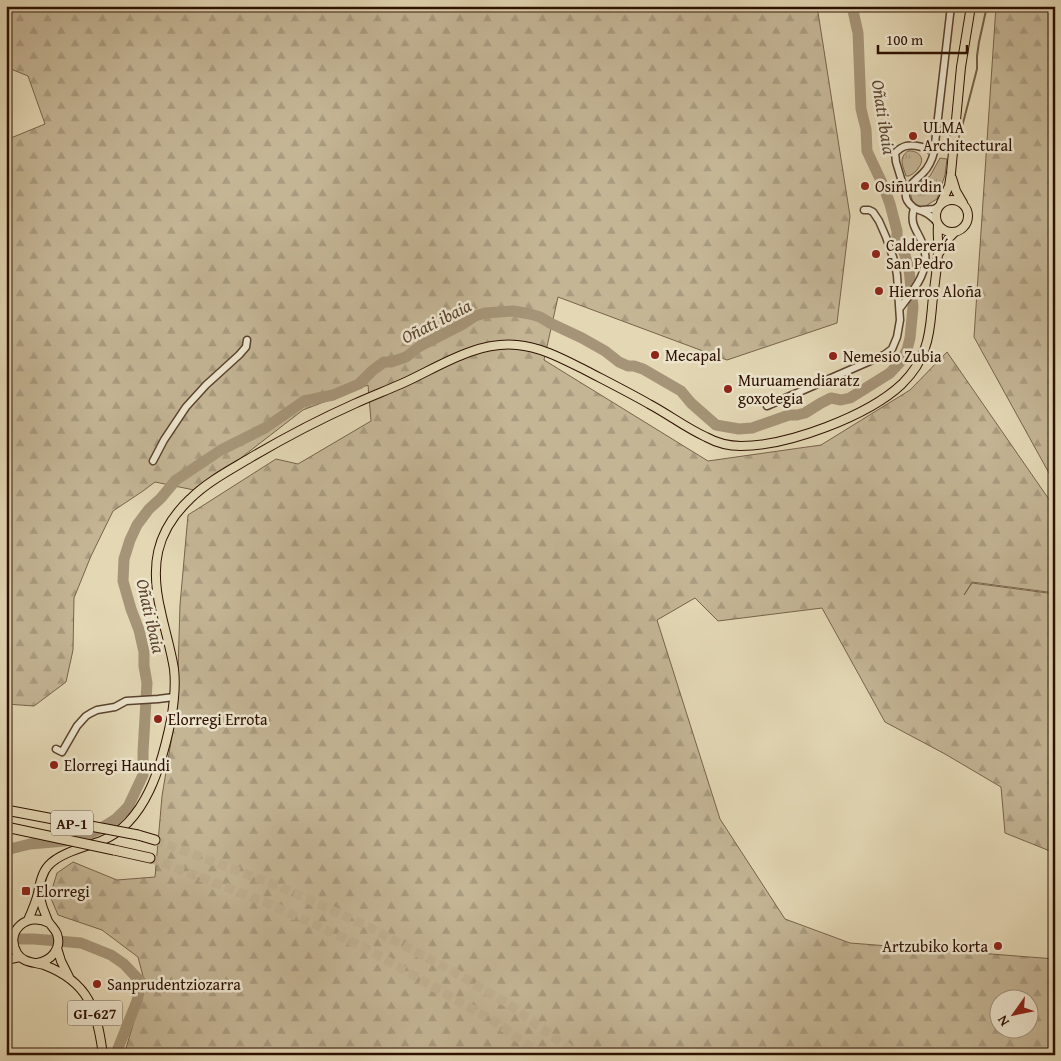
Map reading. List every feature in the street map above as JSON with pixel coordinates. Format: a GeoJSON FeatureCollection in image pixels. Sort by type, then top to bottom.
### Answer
{"type":"FeatureCollection","features":[{"type":"Feature","properties":{"kind":"highway","name":"AP-1"},"geometry":{"type":"LineString","coordinates":[[6,810],[138,835],[155,840]]}},
{"type":"Feature","properties":{"kind":"highway","name":"AP-1"},"geometry":{"type":"LineString","coordinates":[[6,827],[150,858]]}},
{"type":"Feature","properties":{"kind":"main road"},"geometry":{"type":"LineString","coordinates":[[28,920],[35,905],[40,880],[49,864],[57,858],[106,839],[127,824],[139,809],[149,791],[165,746],[174,697],[173,662],[156,586],[155,572],[157,554],[163,535],[175,514],[199,491],[272,445],[351,405],[404,383],[467,353],[503,344],[530,347],[558,356],[645,401],[698,433],[718,442],[740,446],[792,438],[809,433],[849,417],[883,399],[904,382],[922,355],[928,338],[938,253],[936,212],[949,186],[961,68],[971,6]]}},
{"type":"Feature","properties":{"kind":"main road"},"geometry":{"type":"LineString","coordinates":[[938,253],[949,238],[964,227],[967,222],[967,209],[956,191],[951,173]]}},
{"type":"Feature","properties":{"kind":"main road"},"geometry":{"type":"LineString","coordinates":[[940,204],[951,199],[963,204]]}},
{"type":"Feature","properties":{"kind":"main road"},"geometry":{"type":"LineString","coordinates":[[938,223],[946,231],[955,232]]}},
{"type":"Feature","properties":{"kind":"main road"},"geometry":{"type":"LineString","coordinates":[[38,892],[49,923]]}},
{"type":"Feature","properties":{"kind":"main road"},"geometry":{"type":"LineString","coordinates":[[6,960],[13,952],[16,931],[23,923],[28,920],[39,919],[49,923]]}},
{"type":"Feature","properties":{"kind":"main road","name":"GI-627"},"geometry":{"type":"LineString","coordinates":[[49,923],[57,934],[57,948],[60,961],[70,979]]}},
{"type":"Feature","properties":{"kind":"main road"},"geometry":{"type":"LineString","coordinates":[[37,963],[46,961],[53,956],[57,948]]}},
{"type":"Feature","properties":{"kind":"main road","name":"GI-627"},"geometry":{"type":"LineString","coordinates":[[13,952],[25,961],[48,967],[78,985],[91,1004],[99,1027],[103,1055]]}},
{"type":"Feature","properties":{"kind":"street"},"geometry":{"type":"LineString","coordinates":[[906,197],[908,186],[924,172],[934,152],[951,6]]}},
{"type":"Feature","properties":{"kind":"street"},"geometry":{"type":"LineString","coordinates":[[934,152],[914,146],[906,146],[896,153],[896,162],[906,197],[910,204],[930,215],[938,223]]}},
{"type":"Feature","properties":{"kind":"street"},"geometry":{"type":"LineString","coordinates":[[917,209],[934,208],[940,204]]}},
{"type":"Feature","properties":{"kind":"street"},"geometry":{"type":"LineString","coordinates":[[900,308],[917,285],[925,265],[926,255],[924,246],[916,233],[913,223],[917,209]]}},
{"type":"Feature","properties":{"kind":"street"},"geometry":{"type":"LineString","coordinates":[[767,406],[884,355],[892,349],[895,343],[900,320],[900,308],[894,260],[873,212],[864,210]]}},
{"type":"Feature","properties":{"kind":"street"},"geometry":{"type":"LineString","coordinates":[[153,461],[164,440],[186,407],[206,385],[240,355],[246,347],[247,340]]}},
{"type":"Feature","properties":{"kind":"street"},"geometry":{"type":"LineString","coordinates":[[56,750],[62,752],[78,724],[97,710],[115,707],[126,701],[174,697]]}},
{"type":"Feature","properties":{"kind":"green space"},"geometry":{"type":"Polygon","coordinates":[[[6,6],[817,6],[850,216],[837,323],[727,360],[558,297],[544,360],[708,461],[821,445],[910,390],[947,352],[1055,508],[1055,593],[972,582],[964,595],[972,583],[1055,594],[1055,853],[1005,833],[1001,787],[885,722],[822,608],[718,621],[695,598],[657,620],[720,819],[785,919],[850,943],[1055,959],[1055,1055],[124,1055],[145,984],[138,957],[102,930],[58,915],[50,896],[57,873],[73,862],[117,880],[155,877],[162,796],[177,706],[180,605],[188,515],[276,459],[298,464],[371,421],[368,385],[303,410],[233,464],[194,490],[155,482],[113,511],[91,556],[74,598],[73,650],[66,682],[34,706],[6,704],[6,140],[45,124],[28,76],[6,67],[6,6]]]}},
{"type":"Feature","properties":{"kind":"green space"},"geometry":{"type":"Polygon","coordinates":[[[996,6],[1055,6],[1055,484],[974,337],[996,6]]]}},
{"type":"Feature","properties":{"kind":"green space"},"geometry":{"type":"Polygon","coordinates":[[[908,151],[918,153],[922,161],[916,171],[906,176],[902,159],[908,151]]]}},
{"type":"Feature","properties":{"kind":"green space"},"geometry":{"type":"Polygon","coordinates":[[[940,158],[947,159],[945,175],[937,199],[924,207],[915,205],[911,195],[914,185],[930,176],[940,158]]]}},
{"type":"Feature","properties":{"kind":"waterway","name":"Oñati ibaia"},"geometry":{"type":"LineString","coordinates":[[6,850],[30,844],[65,841],[89,834],[116,819],[128,807],[143,775],[147,683],[144,652],[139,630],[123,581],[124,559],[130,540],[137,525],[149,509],[176,480],[221,450],[265,428],[304,401],[333,395],[359,384],[384,362],[391,362],[406,357],[420,346],[475,316],[485,313],[513,311],[540,317],[605,351],[619,362],[643,369],[681,391],[691,403],[716,425],[739,429],[752,428],[789,415],[805,413],[831,398],[841,400],[850,398],[890,373],[901,361],[907,350],[913,307],[909,269],[897,237],[890,204],[867,151],[866,129],[861,109],[858,33],[852,6]]}},
{"type":"Feature","properties":{"kind":"waterway"},"geometry":{"type":"LineString","coordinates":[[962,127],[977,69],[979,42],[987,6]]}},
{"type":"Feature","properties":{"kind":"waterway"},"geometry":{"type":"LineString","coordinates":[[6,939],[81,943],[111,955],[124,964],[141,982],[137,1001],[117,1051],[118,1055]]}},
{"type":"Feature","properties":{"kind":"tunnel"},"geometry":{"type":"LineString","coordinates":[[155,840],[281,887],[369,927],[454,972],[510,1005],[578,1055]]}},
{"type":"Feature","properties":{"kind":"tunnel"},"geometry":{"type":"LineString","coordinates":[[150,858],[265,902],[363,947],[497,1023],[542,1055]]}},
{"type":"Feature","properties":{"kind":"place","name":"ULMA Architectural"},"geometry":{"type":"Point","coordinates":[913,136]}},
{"type":"Feature","properties":{"kind":"place","name":"Osiñurdin"},"geometry":{"type":"Point","coordinates":[865,186]}},
{"type":"Feature","properties":{"kind":"place","name":"Calderería San Pedro"},"geometry":{"type":"Point","coordinates":[876,254]}},
{"type":"Feature","properties":{"kind":"place","name":"Hierros Aloña"},"geometry":{"type":"Point","coordinates":[879,291]}},
{"type":"Feature","properties":{"kind":"place","name":"Mecapal"},"geometry":{"type":"Point","coordinates":[655,355]}},
{"type":"Feature","properties":{"kind":"place","name":"Nemesio Zubia"},"geometry":{"type":"Point","coordinates":[833,356]}},
{"type":"Feature","properties":{"kind":"place","name":"Muruamendiaratz goxotegia"},"geometry":{"type":"Point","coordinates":[728,389]}},
{"type":"Feature","properties":{"kind":"place","name":"Elorregi Errota"},"geometry":{"type":"Point","coordinates":[158,719]}},
{"type":"Feature","properties":{"kind":"place","name":"Elorregi Haundi"},"geometry":{"type":"Point","coordinates":[54,765]}},
{"type":"Feature","properties":{"kind":"place","name":"Elorregi"},"geometry":{"type":"Point","coordinates":[26,891]}},
{"type":"Feature","properties":{"kind":"place","name":"Artzubiko korta"},"geometry":{"type":"Point","coordinates":[998,946]}},
{"type":"Feature","properties":{"kind":"place","name":"Sanprudentziozarra"},"geometry":{"type":"Point","coordinates":[97,984]}}]}
